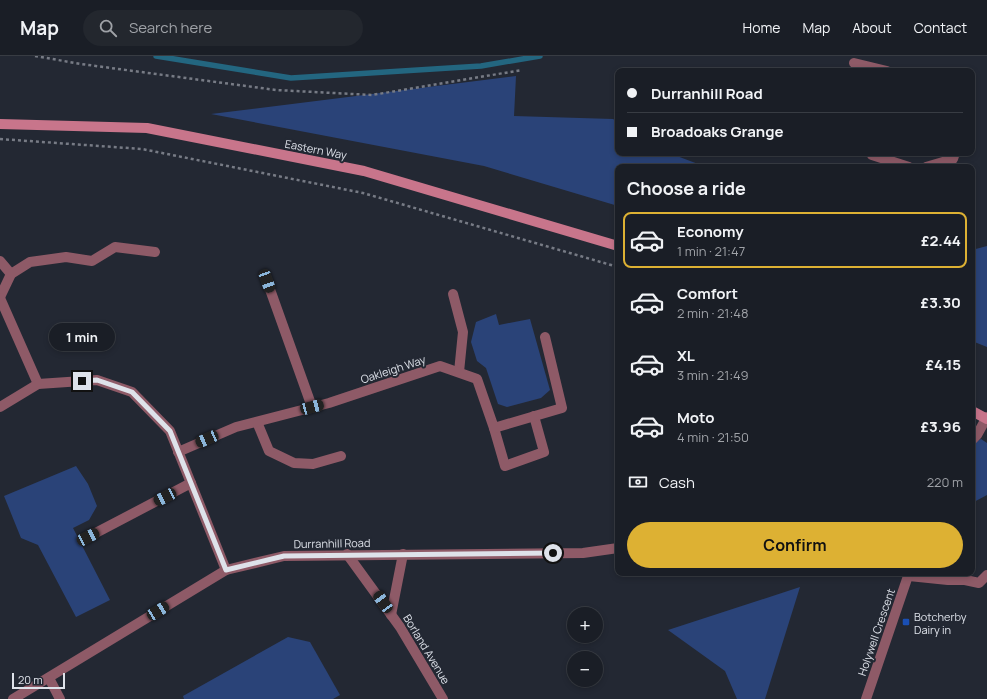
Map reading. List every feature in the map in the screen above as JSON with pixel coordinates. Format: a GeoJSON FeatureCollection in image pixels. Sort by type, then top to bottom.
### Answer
{"type":"FeatureCollection","features":[{"type":"Feature","properties":{"kind":"street"},"geometry":{"type":"LineString","coordinates":[[855,64],[873,68]]}},
{"type":"Feature","properties":{"kind":"street","name":"Eastern Way"},"geometry":{"type":"LineString","coordinates":[[0,124],[155,129],[364,171],[615,245]]}},
{"type":"Feature","properties":{"kind":"street"},"geometry":{"type":"LineString","coordinates":[[875,156],[900,164]]}},
{"type":"Feature","properties":{"kind":"street"},"geometry":{"type":"LineString","coordinates":[[936,164],[953,159],[954,156]]}},
{"type":"Feature","properties":{"kind":"street"},"geometry":{"type":"LineString","coordinates":[[38,384],[0,297],[11,274],[30,262],[66,257],[92,261],[115,247],[155,252]]}},
{"type":"Feature","properties":{"kind":"street"},"geometry":{"type":"LineString","coordinates":[[0,261],[11,274]]}},
{"type":"Feature","properties":{"kind":"street"},"geometry":{"type":"LineString","coordinates":[[267,281],[312,407]]}},
{"type":"Feature","properties":{"kind":"street"},"geometry":{"type":"LineString","coordinates":[[452,294],[462,332],[459,372]]}},
{"type":"Feature","properties":{"kind":"street"},"geometry":{"type":"LineString","coordinates":[[494,428],[562,408],[545,337]]}},
{"type":"Feature","properties":{"kind":"street","name":"Oakleigh Way"},"geometry":{"type":"LineString","coordinates":[[178,452],[236,427],[312,407],[440,366],[477,379],[505,466],[544,452],[534,416]]}},
{"type":"Feature","properties":{"kind":"street"},"geometry":{"type":"LineString","coordinates":[[0,407],[38,384],[97,380],[132,392],[170,431],[226,570]]}},
{"type":"Feature","properties":{"kind":"street"},"geometry":{"type":"LineString","coordinates":[[975,412],[987,418],[975,437]]}},
{"type":"Feature","properties":{"kind":"street"},"geometry":{"type":"LineString","coordinates":[[257,422],[269,451],[294,463],[313,464],[341,456]]}},
{"type":"Feature","properties":{"kind":"street"},"geometry":{"type":"LineString","coordinates":[[88,537],[191,483]]}},
{"type":"Feature","properties":{"kind":"street","name":"Durranhill Road"},"geometry":{"type":"LineString","coordinates":[[13,699],[226,570],[284,556],[347,554],[583,553],[615,548]]}},
{"type":"Feature","properties":{"kind":"street","name":"Borland Avenue"},"geometry":{"type":"LineString","coordinates":[[347,554],[400,627],[443,699]]}},
{"type":"Feature","properties":{"kind":"street"},"geometry":{"type":"LineString","coordinates":[[392,615],[403,554]]}},
{"type":"Feature","properties":{"kind":"street"},"geometry":{"type":"LineString","coordinates":[[922,576],[948,580],[965,580],[979,583],[987,575]]}},
{"type":"Feature","properties":{"kind":"street","name":"Holywell Crescent"},"geometry":{"type":"LineString","coordinates":[[866,699],[908,576]]}},
{"type":"Feature","properties":{"kind":"street"},"geometry":{"type":"LineString","coordinates":[[49,678],[60,699]]}},
{"type":"Feature","properties":{"kind":"path"},"geometry":{"type":"LineString","coordinates":[[35,56],[81,64],[276,90],[372,95],[522,70]]}},
{"type":"Feature","properties":{"kind":"path"},"geometry":{"type":"LineString","coordinates":[[0,139],[142,149],[363,193],[615,266]]}},
{"type":"Feature","properties":{"kind":"shaded area"},"geometry":{"type":"Polygon","coordinates":[[[516,76],[514,116],[613,119],[615,120],[615,156],[677,156],[698,164],[615,164],[615,205],[484,166],[211,114],[516,76]]]}},
{"type":"Feature","properties":{"kind":"shaded area"},"geometry":{"type":"Polygon","coordinates":[[[987,246],[987,347],[975,342],[975,249],[987,246]]]}},
{"type":"Feature","properties":{"kind":"shaded area"},"geometry":{"type":"Polygon","coordinates":[[[496,314],[499,325],[530,319],[550,390],[541,398],[507,407],[498,404],[486,368],[477,361],[471,342],[476,322],[496,314]]]}},
{"type":"Feature","properties":{"kind":"shaded area"},"geometry":{"type":"Polygon","coordinates":[[[981,439],[987,443],[987,495],[975,501],[975,442],[981,439]]]}},
{"type":"Feature","properties":{"kind":"shaded area"},"geometry":{"type":"Polygon","coordinates":[[[76,466],[88,484],[97,506],[89,520],[73,528],[110,600],[76,617],[38,545],[21,538],[4,496],[76,466]]]}},
{"type":"Feature","properties":{"kind":"shaded area"},"geometry":{"type":"Polygon","coordinates":[[[800,587],[765,699],[737,699],[725,671],[668,630],[800,587]]]}},
{"type":"Feature","properties":{"kind":"shaded area"},"geometry":{"type":"Polygon","coordinates":[[[288,637],[310,642],[340,695],[333,699],[184,699],[183,696],[288,637]]]}},
{"type":"Feature","properties":{"kind":"waterway"},"geometry":{"type":"LineString","coordinates":[[156,56],[291,78],[481,66],[540,56]]}},
{"type":"Feature","properties":{"kind":"place","name":"Botcherby Dairy in"},"geometry":{"type":"Point","coordinates":[906,622]}},
{"type":"Feature","properties":{"kind":"route"},"geometry":{"type":"LineString","coordinates":[[82,381],[97,380],[132,392],[170,431],[226,570],[284,556],[347,554],[553,553]]}}]}
